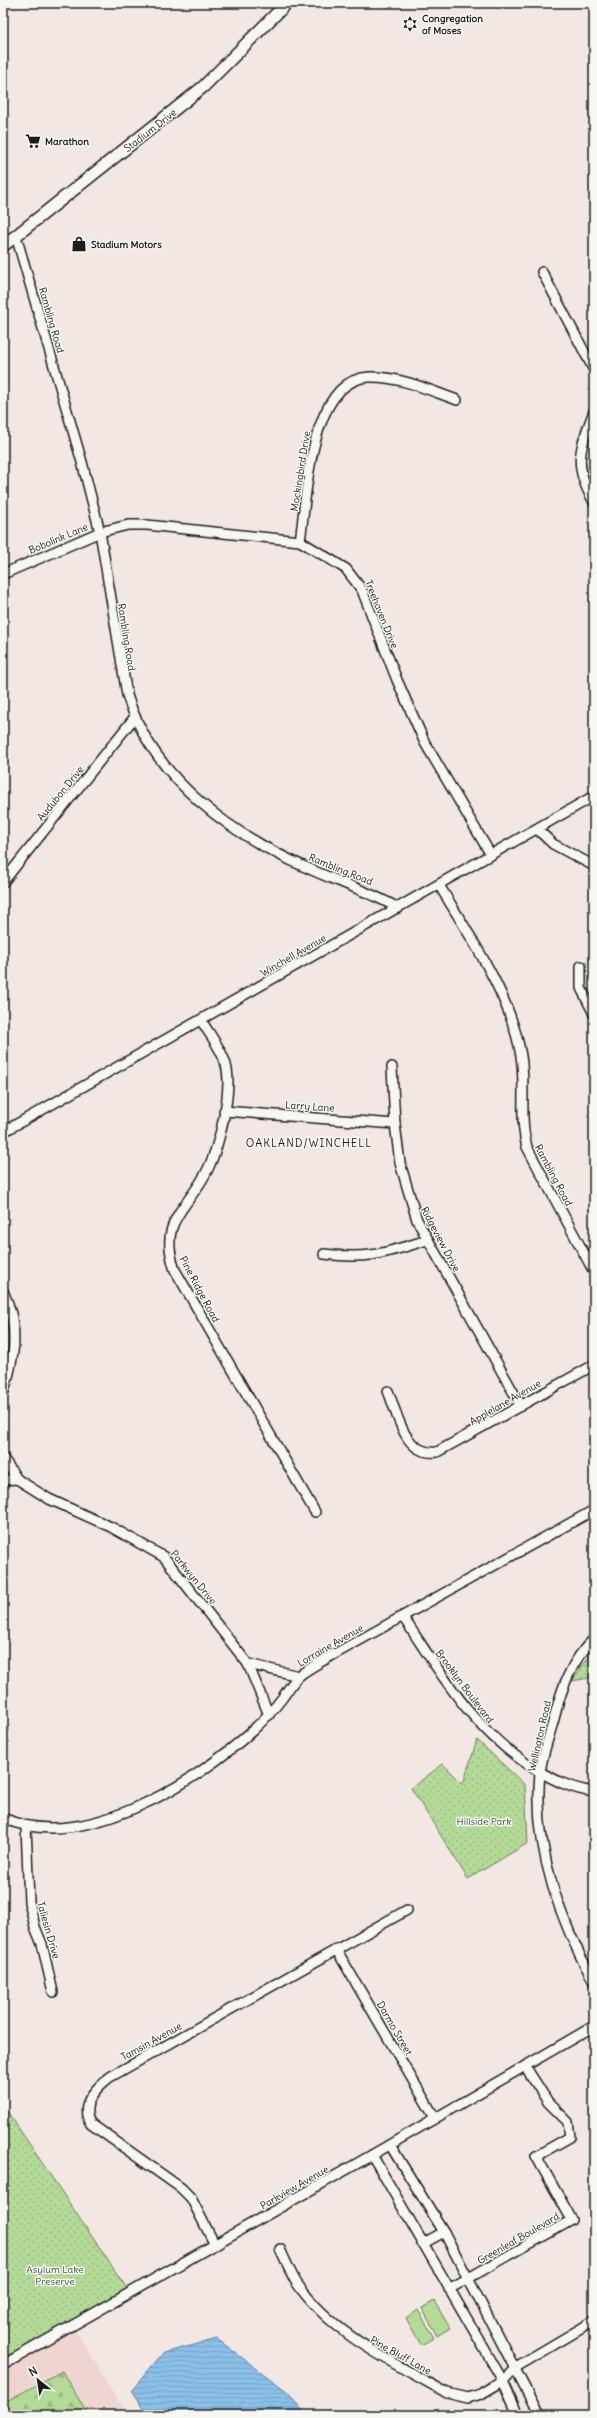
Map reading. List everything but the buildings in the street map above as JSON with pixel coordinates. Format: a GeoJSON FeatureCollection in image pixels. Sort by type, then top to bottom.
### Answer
{"type":"FeatureCollection","features":[{"type":"Feature","properties":{"kind":"main road","name":"Stadium Drive"},"geometry":{"type":"LineString","coordinates":[[3,246],[203,87],[287,3]]}},
{"type":"Feature","properties":{"kind":"street","name":"Rambling Road"},"geometry":{"type":"LineString","coordinates":[[16,236],[82,462],[100,532],[122,677],[134,718],[158,759],[172,776],[210,809],[258,844],[312,870],[373,894],[398,908]]}},
{"type":"Feature","properties":{"kind":"street"},"geometry":{"type":"LineString","coordinates":[[542,272],[594,370]]}},
{"type":"Feature","properties":{"kind":"street","name":"Mockingbird Drive"},"geometry":{"type":"LineString","coordinates":[[300,541],[316,433],[330,403],[342,387],[363,378],[379,378],[405,382],[457,400]]}},
{"type":"Feature","properties":{"kind":"street"},"geometry":{"type":"LineString","coordinates":[[594,411],[580,458],[583,480],[594,502]]}},
{"type":"Feature","properties":{"kind":"street","name":"Treehaven Drive"},"geometry":{"type":"LineString","coordinates":[[100,532],[128,525],[300,541],[346,569],[362,590],[397,680],[425,743],[491,855]]}},
{"type":"Feature","properties":{"kind":"street","name":"Bobolink Lane"},"geometry":{"type":"LineString","coordinates":[[3,574],[100,532]]}},
{"type":"Feature","properties":{"kind":"street","name":"Audubon Drive"},"geometry":{"type":"LineString","coordinates":[[3,882],[134,718]]}},
{"type":"Feature","properties":{"kind":"street","name":"Winchell Avenue"},"geometry":{"type":"LineString","coordinates":[[3,1132],[594,796]]}},
{"type":"Feature","properties":{"kind":"street"},"geometry":{"type":"LineString","coordinates":[[537,829],[553,844],[594,866]]}},
{"type":"Feature","properties":{"kind":"street","name":"Rambling Road"},"geometry":{"type":"LineString","coordinates":[[439,885],[477,948],[511,1018],[521,1055],[524,1078],[523,1131],[527,1147],[594,1272]]}},
{"type":"Feature","properties":{"kind":"street"},"geometry":{"type":"LineString","coordinates":[[582,966],[581,988],[594,1014]]}},
{"type":"Feature","properties":{"kind":"street","name":"Pine Ridge Road"},"geometry":{"type":"LineString","coordinates":[[200,1020],[226,1064],[228,1075],[224,1111],[208,1170],[173,1223],[169,1244],[170,1256],[175,1270],[316,1512]]}},
{"type":"Feature","properties":{"kind":"street","name":"Ridgeview Drive"},"geometry":{"type":"LineString","coordinates":[[392,1067],[395,1124],[400,1163],[411,1204],[427,1240],[521,1406]]}},
{"type":"Feature","properties":{"kind":"street","name":"Larry Lane"},"geometry":{"type":"LineString","coordinates":[[224,1111],[395,1124]]}},
{"type":"Feature","properties":{"kind":"street"},"geometry":{"type":"LineString","coordinates":[[324,1254],[352,1258],[379,1255],[427,1240]]}},
{"type":"Feature","properties":{"kind":"street"},"geometry":{"type":"LineString","coordinates":[[3,1291],[13,1316],[14,1329],[10,1372],[3,1394]]}},
{"type":"Feature","properties":{"kind":"street","name":"Applelane Avenue"},"geometry":{"type":"LineString","coordinates":[[388,1391],[408,1441],[424,1452],[445,1449],[594,1365]]}},
{"type":"Feature","properties":{"kind":"street","name":"Parkwyn Drive"},"geometry":{"type":"LineString","coordinates":[[3,1458],[17,1479],[50,1499],[111,1526],[164,1557],[248,1664],[269,1715]]}},
{"type":"Feature","properties":{"kind":"street"},"geometry":{"type":"LineString","coordinates":[[3,1480],[17,1479]]}},
{"type":"Feature","properties":{"kind":"street","name":"Lorraine Avenue"},"geometry":{"type":"LineString","coordinates":[[3,1818],[26,1826],[81,1825],[101,1820],[150,1801],[207,1769],[269,1715],[299,1676],[594,1510]]}},
{"type":"Feature","properties":{"kind":"street","name":"Brooklyn Boulevard"},"geometry":{"type":"LineString","coordinates":[[403,1617],[444,1678],[484,1730],[513,1755],[540,1772],[563,1784],[594,1792]]}},
{"type":"Feature","properties":{"kind":"street","name":"Wellington Road"},"geometry":{"type":"LineString","coordinates":[[594,1639],[576,1662],[562,1689],[540,1772],[540,1817],[546,1864],[554,1892],[577,1949],[594,1982]]}},
{"type":"Feature","properties":{"kind":"street"},"geometry":{"type":"LineString","coordinates":[[248,1664],[299,1676]]}},
{"type":"Feature","properties":{"kind":"street","name":"Taliesin Drive"},"geometry":{"type":"LineString","coordinates":[[26,1826],[29,1902],[35,1927],[42,1944],[53,1992]]}},
{"type":"Feature","properties":{"kind":"street","name":"Tamsin Avenue"},"geometry":{"type":"LineString","coordinates":[[215,2245],[191,2198],[181,2188],[91,2124],[87,2113],[89,2101],[99,2085],[110,2077],[407,1910]]}},
{"type":"Feature","properties":{"kind":"street","name":"Darmo Street"},"geometry":{"type":"LineString","coordinates":[[336,1949],[436,2118]]}},
{"type":"Feature","properties":{"kind":"street","name":"Parkview Avenue"},"geometry":{"type":"LineString","coordinates":[[3,2365],[390,2145],[594,2026]]}},
{"type":"Feature","properties":{"kind":"street","name":"Greenleaf Boulevard"},"geometry":{"type":"LineString","coordinates":[[449,2289],[572,2220],[536,2156],[570,2137],[568,2122],[548,2102],[525,2066]]}},
{"type":"Feature","properties":{"kind":"street"},"geometry":{"type":"LineString","coordinates":[[390,2145],[444,2232],[516,2367],[539,2415]]}},
{"type":"Feature","properties":{"kind":"street"},"geometry":{"type":"LineString","coordinates":[[372,2155],[422,2244],[503,2381],[518,2415]]}},
{"type":"Feature","properties":{"kind":"street"},"geometry":{"type":"LineString","coordinates":[[422,2244],[444,2232]]}},
{"type":"Feature","properties":{"kind":"street","name":"Pine Bluff Lane"},"geometry":{"type":"LineString","coordinates":[[280,2249],[296,2282],[330,2320],[367,2349],[447,2393],[458,2397],[468,2398],[481,2394],[503,2381],[516,2367],[594,2321]]}},
{"type":"Feature","properties":{"kind":"shaded area"},"geometry":{"type":"Polygon","coordinates":[[[73,2326],[127,2415],[3,2415],[3,2365],[73,2326]]]}},
{"type":"Feature","properties":{"kind":"green space"},"geometry":{"type":"Polygon","coordinates":[[[594,1650],[594,1677],[572,1681],[594,1650]]]}},
{"type":"Feature","properties":{"kind":"green space","name":"Hillside Park"},"geometry":{"type":"Polygon","coordinates":[[[477,1740],[525,1785],[528,1843],[468,1879],[411,1788],[443,1764],[463,1784],[477,1740]]]}},
{"type":"Feature","properties":{"kind":"green space","name":"Asylum Lake Preserve"},"geometry":{"type":"Polygon","coordinates":[[[3,2105],[130,2293],[3,2366],[3,2105]]]}},
{"type":"Feature","properties":{"kind":"green space"},"geometry":{"type":"Polygon","coordinates":[[[434,2301],[450,2328],[437,2336],[422,2308],[434,2301]]]}},
{"type":"Feature","properties":{"kind":"green space"},"geometry":{"type":"Polygon","coordinates":[[[418,2310],[434,2338],[421,2345],[406,2318],[418,2310]]]}},
{"type":"Feature","properties":{"kind":"green space"},"geometry":{"type":"Polygon","coordinates":[[[62,2371],[88,2415],[3,2415],[3,2403],[62,2371]]]}},
{"type":"Feature","properties":{"kind":"water"},"geometry":{"type":"Polygon","coordinates":[[[217,2339],[288,2392],[306,2415],[148,2415],[132,2390],[163,2353],[217,2339]]]}},
{"type":"Feature","properties":{"kind":"place","name":"Congregation of Moses"},"geometry":{"type":"Point","coordinates":[410,24]}},
{"type":"Feature","properties":{"kind":"place","name":"Marathon"},"geometry":{"type":"Point","coordinates":[33,141]}},
{"type":"Feature","properties":{"kind":"place","name":"Stadium Motors"},"geometry":{"type":"Point","coordinates":[79,244]}},
{"type":"Feature","properties":{"kind":"district","name":"OAKLAND/WINCHELL"},"geometry":{"type":"Point","coordinates":[309,1143]}}]}
